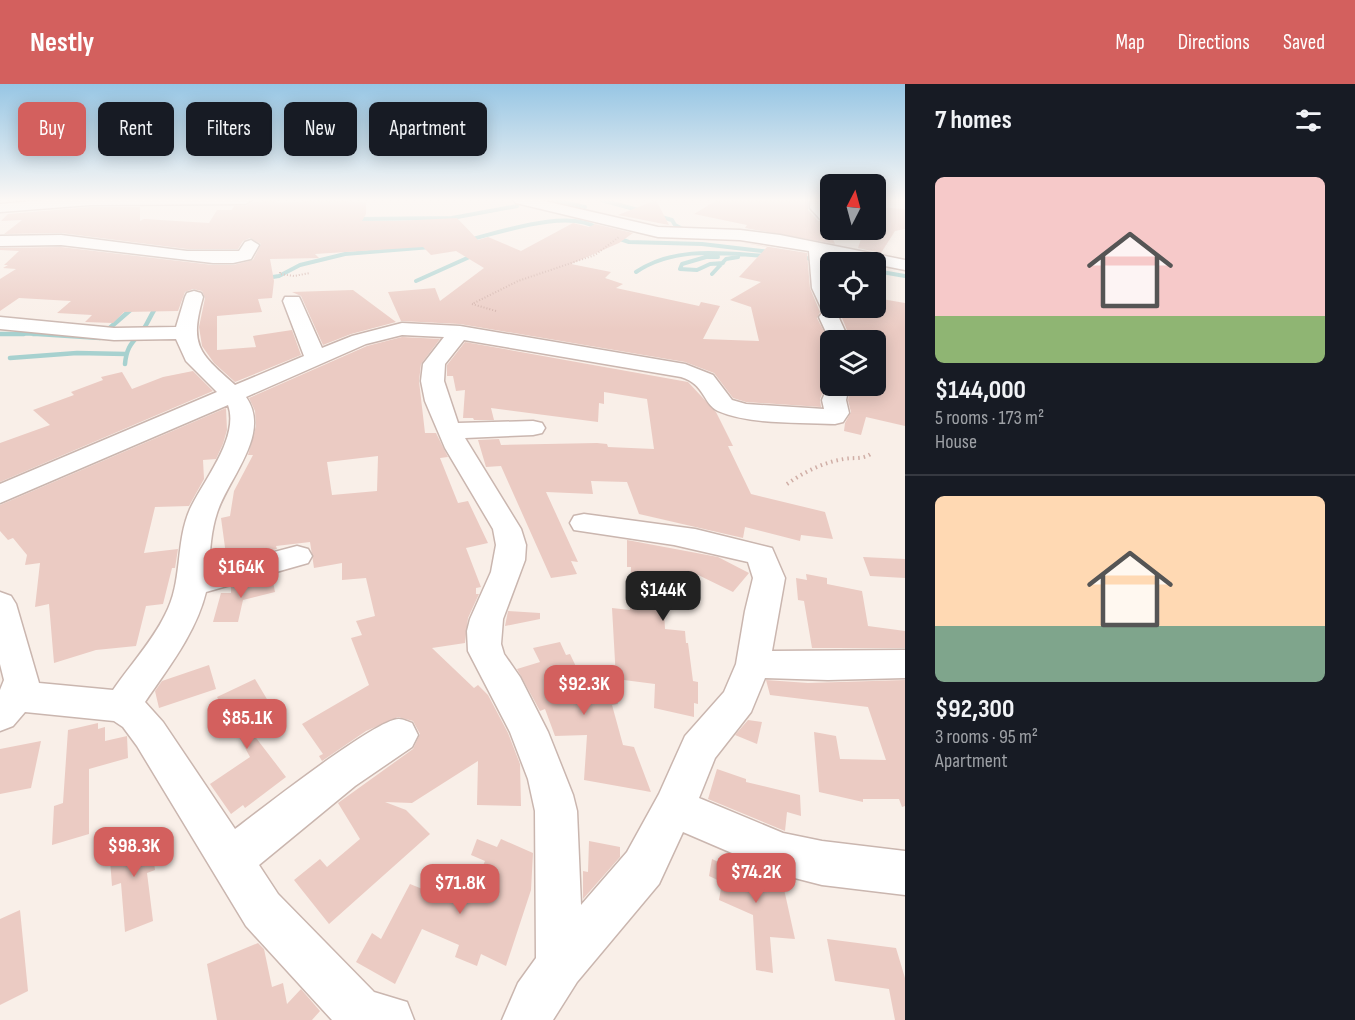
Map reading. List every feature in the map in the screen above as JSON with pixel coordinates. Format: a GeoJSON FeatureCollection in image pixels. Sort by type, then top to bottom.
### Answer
{"type":"FeatureCollection","features":[{"type":"Feature","properties":{"kind":"street"},"geometry":{"type":"LineString","coordinates":[[92,244],[195,256],[234,258],[245,255],[251,245]]}},
{"type":"Feature","properties":{"kind":"street"},"geometry":{"type":"LineString","coordinates":[[789,244],[818,256],[905,265]]}},
{"type":"Feature","properties":{"kind":"street"},"geometry":{"type":"LineString","coordinates":[[818,256],[821,294],[832,311],[833,314],[829,316],[835,330]]}},
{"type":"Feature","properties":{"kind":"street"},"geometry":{"type":"LineString","coordinates":[[122,706],[170,637],[184,612],[191,585],[202,514],[240,437],[243,413],[234,395],[194,358],[188,348],[184,333],[194,297]]}},
{"type":"Feature","properties":{"kind":"street"},"geometry":{"type":"LineString","coordinates":[[292,301],[316,358]]}},
{"type":"Feature","properties":{"kind":"street"},"geometry":{"type":"LineString","coordinates":[[0,323],[38,328],[184,333]]}},
{"type":"Feature","properties":{"kind":"street"},"geometry":{"type":"LineString","coordinates":[[0,494],[150,431],[214,400],[234,395],[316,358],[386,332],[419,329],[460,332],[698,374],[707,381],[724,405],[744,411],[835,417],[837,413],[835,396]]}},
{"type":"Feature","properties":{"kind":"street"},"geometry":{"type":"LineString","coordinates":[[460,332],[434,364],[433,393],[449,431],[507,529],[511,547],[507,570],[484,624],[484,641],[487,660],[506,685],[551,787],[556,811],[560,965]]}},
{"type":"Feature","properties":{"kind":"street"},"geometry":{"type":"LineString","coordinates":[[449,431],[533,428]]}},
{"type":"Feature","properties":{"kind":"street"},"geometry":{"type":"LineString","coordinates":[[527,1020],[560,965],[643,868],[674,808],[699,748],[738,701],[753,664],[761,611],[769,578],[761,555],[717,542],[584,523]]}},
{"type":"Feature","properties":{"kind":"street"},"geometry":{"type":"LineString","coordinates":[[191,585],[297,556]]}},
{"type":"Feature","properties":{"kind":"street"},"geometry":{"type":"LineString","coordinates":[[0,603],[22,680],[9,706],[122,706],[136,716],[150,734],[262,910],[367,1018]]}},
{"type":"Feature","properties":{"kind":"street"},"geometry":{"type":"LineString","coordinates":[[753,664],[828,666],[905,664]]}},
{"type":"Feature","properties":{"kind":"street"},"geometry":{"type":"LineString","coordinates":[[229,861],[341,773],[399,735]]}},
{"type":"Feature","properties":{"kind":"street"},"geometry":{"type":"LineString","coordinates":[[674,808],[783,854],[822,863],[905,873]]}},
{"type":"Feature","properties":{"kind":"path"},"geometry":{"type":"LineString","coordinates":[[496,311],[472,304],[518,281],[595,255],[611,244]]}},
{"type":"Feature","properties":{"kind":"path"},"geometry":{"type":"LineString","coordinates":[[280,273],[285,275],[310,273]]}},
{"type":"Feature","properties":{"kind":"path"},"geometry":{"type":"LineString","coordinates":[[787,484],[799,474],[818,467],[848,458],[862,459],[872,453]]}},
{"type":"Feature","properties":{"kind":"building"},"geometry":{"type":"Polygon","coordinates":[[[145,244],[241,244],[238,249],[187,249],[145,244]]]}},
{"type":"Feature","properties":{"kind":"building"},"geometry":{"type":"Polygon","coordinates":[[[260,244],[504,244],[521,251],[535,244],[617,244],[571,264],[611,272],[605,278],[623,284],[616,288],[699,306],[701,302],[720,306],[703,339],[759,341],[751,307],[730,300],[761,282],[739,277],[767,247],[748,244],[807,253],[810,288],[820,312],[817,318],[823,330],[820,330],[821,407],[746,402],[733,398],[714,373],[685,362],[460,324],[401,321],[388,292],[435,288],[440,301],[484,268],[456,251],[431,255],[423,247],[315,254],[319,258],[270,259],[274,281],[272,298],[258,299],[262,312],[217,316],[217,350],[256,347],[253,336],[292,330],[301,355],[235,382],[214,363],[202,346],[199,327],[205,298],[202,291],[193,289],[185,292],[178,311],[124,312],[113,323],[85,322],[92,315],[57,313],[71,301],[19,298],[0,311],[0,279],[16,269],[3,268],[19,251],[0,250],[0,248],[61,247],[213,265],[233,265],[253,260],[260,244]]]}},
{"type":"Feature","properties":{"kind":"building"},"geometry":{"type":"Polygon","coordinates":[[[859,244],[887,244],[882,252],[858,248],[859,244]]]}},
{"type":"Feature","properties":{"kind":"building"},"geometry":{"type":"Polygon","coordinates":[[[353,290],[396,322],[351,334],[323,345],[301,296],[292,292],[353,290]]]}},
{"type":"Feature","properties":{"kind":"building"},"geometry":{"type":"Polygon","coordinates":[[[886,300],[905,303],[905,426],[866,417],[861,435],[844,431],[845,423],[851,412],[849,396],[886,396],[886,330],[847,330],[842,318],[886,318],[886,300]]]}},
{"type":"Feature","properties":{"kind":"building"},"geometry":{"type":"Polygon","coordinates":[[[402,337],[440,339],[421,364],[419,381],[425,433],[436,433],[448,457],[440,458],[458,503],[468,501],[488,543],[466,548],[481,587],[476,588],[476,594],[479,594],[468,618],[465,643],[432,648],[474,688],[478,685],[488,695],[508,733],[520,764],[521,806],[477,805],[478,761],[412,803],[385,802],[406,810],[430,834],[329,924],[294,880],[320,859],[327,867],[360,839],[338,803],[413,749],[420,734],[413,721],[398,717],[366,731],[322,761],[319,756],[323,754],[302,724],[369,685],[351,638],[362,635],[356,621],[375,616],[366,578],[342,580],[342,563],[314,568],[310,542],[276,546],[277,549],[227,562],[221,518],[230,516],[234,491],[253,455],[248,455],[256,426],[255,411],[249,398],[367,346],[402,337]],[[378,456],[327,462],[332,495],[377,491],[378,456]]]}},
{"type":"Feature","properties":{"kind":"building"},"geometry":{"type":"Polygon","coordinates":[[[465,342],[688,382],[716,412],[733,446],[728,446],[751,494],[825,512],[833,539],[801,535],[800,541],[745,527],[743,538],[639,514],[627,482],[591,481],[593,494],[546,492],[578,562],[571,561],[577,574],[551,578],[501,466],[486,467],[478,440],[499,439],[501,445],[597,443],[607,444],[608,447],[654,449],[647,399],[604,392],[604,404],[599,403],[598,422],[491,408],[494,420],[463,418],[465,390],[456,391],[453,376],[447,376],[447,365],[465,342]]]}},
{"type":"Feature","properties":{"kind":"building"},"geometry":{"type":"Polygon","coordinates":[[[193,371],[213,391],[0,482],[0,443],[50,425],[33,410],[74,395],[71,392],[103,380],[101,377],[122,372],[132,389],[163,377],[193,371]]]}},
{"type":"Feature","properties":{"kind":"building"},"geometry":{"type":"Polygon","coordinates":[[[226,408],[227,430],[223,444],[216,459],[203,460],[204,479],[189,506],[155,507],[144,553],[178,549],[175,568],[172,568],[163,604],[146,606],[136,646],[96,650],[54,663],[49,604],[35,607],[40,563],[25,565],[27,555],[13,538],[8,540],[0,531],[0,505],[226,408]]]}},
{"type":"Feature","properties":{"kind":"building"},"geometry":{"type":"Polygon","coordinates":[[[627,540],[718,557],[749,573],[733,592],[692,572],[693,585],[688,585],[689,596],[663,593],[665,629],[685,631],[693,681],[698,682],[698,704],[694,703],[694,717],[654,708],[655,684],[616,679],[612,608],[630,610],[631,567],[627,567],[627,540]]]}},
{"type":"Feature","properties":{"kind":"building"},"geometry":{"type":"Polygon","coordinates":[[[863,557],[905,559],[905,578],[870,576],[863,557]]]}},
{"type":"Feature","properties":{"kind":"building"},"geometry":{"type":"Polygon","coordinates":[[[806,574],[827,578],[827,584],[862,591],[868,626],[905,631],[905,648],[812,648],[804,601],[798,600],[796,578],[807,580],[806,574]]]}},
{"type":"Feature","properties":{"kind":"building"},"geometry":{"type":"Polygon","coordinates":[[[272,576],[275,592],[243,600],[238,622],[213,622],[221,593],[231,593],[231,587],[272,576]]]}},
{"type":"Feature","properties":{"kind":"building"},"geometry":{"type":"Polygon","coordinates":[[[508,611],[540,613],[540,619],[505,626],[508,611]]]}},
{"type":"Feature","properties":{"kind":"building"},"geometry":{"type":"Polygon","coordinates":[[[560,642],[566,655],[570,654],[582,679],[607,676],[618,704],[612,705],[623,745],[634,747],[651,792],[584,780],[587,735],[555,736],[545,709],[540,711],[517,669],[540,662],[533,648],[560,642]]]}},
{"type":"Feature","properties":{"kind":"building"},"geometry":{"type":"Polygon","coordinates":[[[209,665],[216,689],[159,708],[155,691],[162,681],[209,665]]]}},
{"type":"Feature","properties":{"kind":"building"},"geometry":{"type":"Polygon","coordinates":[[[255,679],[274,711],[247,726],[286,777],[245,808],[243,805],[231,814],[210,784],[250,757],[217,697],[255,679]]]}},
{"type":"Feature","properties":{"kind":"building"},"geometry":{"type":"Polygon","coordinates":[[[766,680],[808,683],[905,680],[905,806],[902,807],[899,799],[863,799],[863,802],[819,792],[814,732],[836,736],[840,759],[886,760],[868,707],[770,695],[766,680]]]}},
{"type":"Feature","properties":{"kind":"building"},"geometry":{"type":"Polygon","coordinates":[[[748,720],[762,722],[757,744],[735,735],[748,720]]]}},
{"type":"Feature","properties":{"kind":"building"},"geometry":{"type":"Polygon","coordinates":[[[98,723],[98,729],[105,727],[105,741],[127,736],[128,758],[89,769],[89,834],[52,845],[54,806],[63,803],[68,730],[98,723]]]}},
{"type":"Feature","properties":{"kind":"building"},"geometry":{"type":"Polygon","coordinates":[[[41,741],[31,788],[0,794],[0,749],[41,741]]]}},
{"type":"Feature","properties":{"kind":"building"},"geometry":{"type":"Polygon","coordinates":[[[717,769],[746,779],[746,782],[800,795],[801,816],[787,812],[785,831],[708,799],[717,769]]]}},
{"type":"Feature","properties":{"kind":"building"},"geometry":{"type":"Polygon","coordinates":[[[150,831],[155,870],[147,873],[153,921],[125,932],[121,883],[112,886],[109,846],[150,831]]]}},
{"type":"Feature","properties":{"kind":"building"},"geometry":{"type":"Polygon","coordinates":[[[477,839],[497,847],[501,839],[533,853],[531,890],[506,966],[481,954],[477,966],[455,957],[459,945],[422,929],[395,984],[356,962],[372,933],[381,939],[410,884],[465,906],[485,861],[471,855],[477,839]]]}},
{"type":"Feature","properties":{"kind":"building"},"geometry":{"type":"Polygon","coordinates":[[[589,841],[620,847],[620,857],[583,899],[583,871],[588,872],[589,841]]]}},
{"type":"Feature","properties":{"kind":"building"},"geometry":{"type":"Polygon","coordinates":[[[728,854],[777,875],[776,889],[784,889],[795,939],[770,937],[773,973],[756,970],[753,915],[719,900],[722,882],[709,876],[712,859],[725,865],[728,854]]]}},
{"type":"Feature","properties":{"kind":"building"},"geometry":{"type":"Polygon","coordinates":[[[20,910],[28,991],[0,1005],[0,919],[20,910]]]}},
{"type":"Feature","properties":{"kind":"building"},"geometry":{"type":"Polygon","coordinates":[[[827,939],[896,948],[905,978],[905,1020],[895,1020],[889,989],[835,981],[827,939]]]}},
{"type":"Feature","properties":{"kind":"building"},"geometry":{"type":"Polygon","coordinates":[[[258,943],[264,949],[272,987],[283,983],[287,1004],[301,989],[320,1011],[312,1020],[217,1020],[207,964],[258,943]]]}},
{"type":"Feature","properties":{"kind":"waterway"},"geometry":{"type":"LineString","coordinates":[[690,244],[770,252]]}},
{"type":"Feature","properties":{"kind":"waterway"},"geometry":{"type":"LineString","coordinates":[[266,278],[279,276],[300,265],[345,254],[431,247]]}},
{"type":"Feature","properties":{"kind":"waterway"},"geometry":{"type":"LineString","coordinates":[[636,272],[666,258],[682,255],[715,253],[766,256]]}},
{"type":"Feature","properties":{"kind":"waterway"},"geometry":{"type":"LineString","coordinates":[[416,281],[474,255]]}},
{"type":"Feature","properties":{"kind":"waterway"},"geometry":{"type":"LineString","coordinates":[[718,257],[706,257],[682,264],[680,269],[697,270],[710,264],[722,263]]}},
{"type":"Feature","properties":{"kind":"waterway"},"geometry":{"type":"LineString","coordinates":[[722,263],[726,259],[738,257]]}},
{"type":"Feature","properties":{"kind":"waterway"},"geometry":{"type":"LineString","coordinates":[[799,257],[820,260]]}},
{"type":"Feature","properties":{"kind":"waterway"},"geometry":{"type":"LineString","coordinates":[[712,274],[722,263]]}},
{"type":"Feature","properties":{"kind":"waterway"},"geometry":{"type":"LineString","coordinates":[[886,273],[905,276]]}},
{"type":"Feature","properties":{"kind":"waterway"},"geometry":{"type":"LineString","coordinates":[[125,364],[130,346],[143,330],[158,304]]}},
{"type":"Feature","properties":{"kind":"waterway"},"geometry":{"type":"LineString","coordinates":[[105,332],[135,306]]}},
{"type":"Feature","properties":{"kind":"waterway"},"geometry":{"type":"LineString","coordinates":[[34,334],[46,332]]}},
{"type":"Feature","properties":{"kind":"waterway"},"geometry":{"type":"LineString","coordinates":[[22,333],[34,334]]}},
{"type":"Feature","properties":{"kind":"waterway"},"geometry":{"type":"LineString","coordinates":[[0,334],[24,334]]}},
{"type":"Feature","properties":{"kind":"waterway"},"geometry":{"type":"LineString","coordinates":[[34,334],[100,338]]}},
{"type":"Feature","properties":{"kind":"waterway"},"geometry":{"type":"LineString","coordinates":[[10,358],[77,353],[126,354]]}}]}
